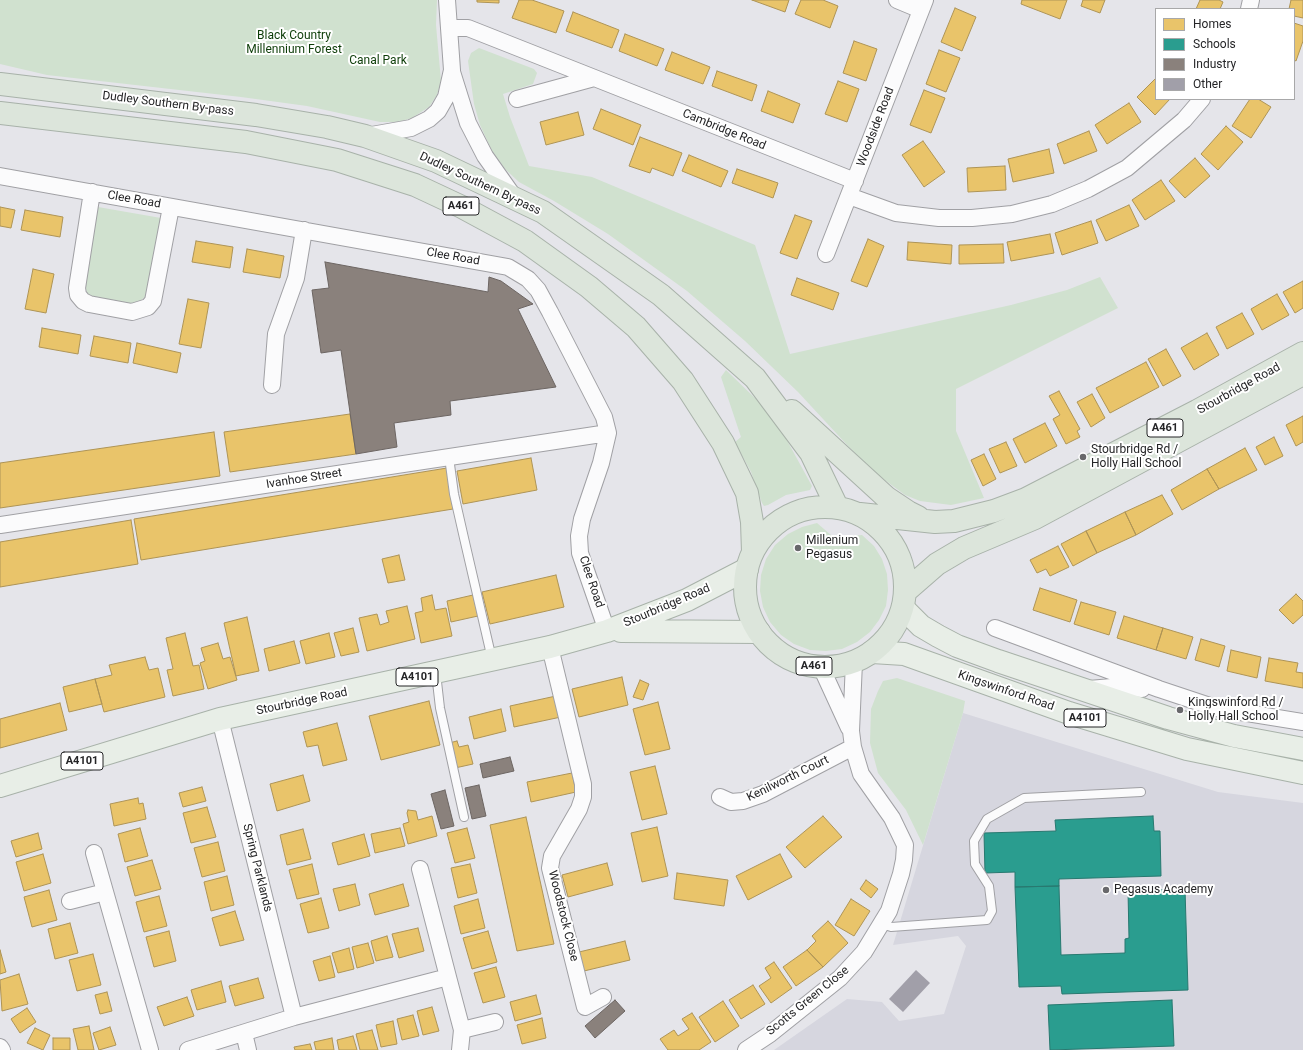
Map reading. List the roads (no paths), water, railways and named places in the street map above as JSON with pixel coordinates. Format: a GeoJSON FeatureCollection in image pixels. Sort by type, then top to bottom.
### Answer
{"type":"FeatureCollection","features":[{"type":"Feature","properties":{"kind":"highway","name":"Dudley Southern By-pass"},"geometry":{"type":"LineString","coordinates":[[4,83],[256,115],[327,127],[365,136],[436,161],[543,212],[661,295],[755,378],[811,453],[837,507]]}},
{"type":"Feature","properties":{"kind":"highway","name":"A461"},"geometry":{"type":"LineString","coordinates":[[0,113],[246,142],[337,160],[415,185],[462,206],[525,240],[589,287],[636,327],[683,381],[723,443],[748,493],[752,522],[750,560],[745,589],[749,612],[759,632],[771,646],[786,656],[803,664],[821,667],[837,666],[863,657],[891,633],[904,600],[904,568],[895,546],[879,529],[860,514],[837,507],[812,508],[788,516],[768,531],[750,560]]}},
{"type":"Feature","properties":{"kind":"highway","name":"Stourbridge Road"},"geometry":{"type":"LineString","coordinates":[[860,514],[935,522],[971,518],[994,511],[1026,499],[1197,411],[1303,354]]}},
{"type":"Feature","properties":{"kind":"highway","name":"Stourbridge Road"},"geometry":{"type":"LineString","coordinates":[[904,600],[937,564],[964,548],[1035,518],[1303,374]]}},
{"type":"Feature","properties":{"kind":"highway","name":"A461"},"geometry":{"type":"LineString","coordinates":[[755,378],[887,498],[908,512],[935,522]]}},
{"type":"Feature","properties":{"kind":"main road","name":"Stourbridge Road"},"geometry":{"type":"LineString","coordinates":[[0,786],[220,719],[436,673],[550,647],[608,631],[687,600],[750,560]]}},
{"type":"Feature","properties":{"kind":"main road","name":"A4101"},"geometry":{"type":"LineString","coordinates":[[904,600],[921,626],[957,646],[1168,718],[1234,736],[1303,749]]}},
{"type":"Feature","properties":{"kind":"main road","name":"Stourbridge Road"},"geometry":{"type":"LineString","coordinates":[[608,631],[759,632]]}},
{"type":"Feature","properties":{"kind":"main road","name":"Kingswinford Road"},"geometry":{"type":"LineString","coordinates":[[863,657],[904,654],[1069,713],[1187,748],[1303,773]]}},
{"type":"Feature","properties":{"kind":"street"},"geometry":{"type":"LineString","coordinates":[[447,0],[452,70],[468,123],[485,156],[514,198]]}},
{"type":"Feature","properties":{"kind":"street"},"geometry":{"type":"LineString","coordinates":[[896,0],[923,5]]}},
{"type":"Feature","properties":{"kind":"street","name":"Woodside Road"},"geometry":{"type":"LineString","coordinates":[[826,254],[923,5]]}},
{"type":"Feature","properties":{"kind":"street","name":"Cambridge Road"},"geometry":{"type":"LineString","coordinates":[[450,28],[468,28],[855,181]]}},
{"type":"Feature","properties":{"kind":"street"},"geometry":{"type":"LineString","coordinates":[[365,136],[411,128],[429,120],[438,111],[446,97],[452,70]]}},
{"type":"Feature","properties":{"kind":"street"},"geometry":{"type":"LineString","coordinates":[[517,99],[594,78]]}},
{"type":"Feature","properties":{"kind":"street"},"geometry":{"type":"LineString","coordinates":[[849,196],[896,212],[939,218],[972,218],[1012,214],[1052,204],[1088,190],[1127,168],[1184,120],[1201,100]]}},
{"type":"Feature","properties":{"kind":"street","name":"Clee Road"},"geometry":{"type":"LineString","coordinates":[[0,176],[508,266],[528,279],[538,290],[550,312],[604,417],[608,433],[601,463],[582,519],[579,536],[580,554],[608,631]]}},
{"type":"Feature","properties":{"kind":"street"},"geometry":{"type":"LineString","coordinates":[[92,192],[77,288],[78,295],[89,304],[132,312],[148,307],[153,301],[171,207]]}},
{"type":"Feature","properties":{"kind":"street"},"geometry":{"type":"LineString","coordinates":[[272,385],[276,334],[296,278],[304,230]]}},
{"type":"Feature","properties":{"kind":"street","name":"Ivanhoe Street"},"geometry":{"type":"LineString","coordinates":[[0,525],[608,433]]}},
{"type":"Feature","properties":{"kind":"street"},"geometry":{"type":"LineString","coordinates":[[995,628],[1159,690],[1216,708],[1303,722]]}},
{"type":"Feature","properties":{"kind":"street","name":"Woodstock Close"},"geometry":{"type":"LineString","coordinates":[[550,647],[583,784],[583,797],[579,809],[552,856],[550,868],[585,1007],[603,997]]}},
{"type":"Feature","properties":{"kind":"street","name":"Scotts Green Close"},"geometry":{"type":"LineString","coordinates":[[746,1050],[770,1034],[840,978],[864,952],[889,911],[901,874],[905,845],[892,818],[862,774],[853,747],[851,731],[863,657]]}},
{"type":"Feature","properties":{"kind":"street","name":"Scotts Green Close"},"geometry":{"type":"LineString","coordinates":[[821,667],[851,731]]}},
{"type":"Feature","properties":{"kind":"street"},"geometry":{"type":"LineString","coordinates":[[1082,689],[1112,687],[1159,690]]}},
{"type":"Feature","properties":{"kind":"street","name":"Spring Parklands"},"geometry":{"type":"LineString","coordinates":[[220,719],[294,1017]]}},
{"type":"Feature","properties":{"kind":"street","name":"Kenilworth Court"},"geometry":{"type":"LineString","coordinates":[[720,797],[731,802],[743,801],[756,796],[853,747]]}},
{"type":"Feature","properties":{"kind":"street"},"geometry":{"type":"LineString","coordinates":[[94,853],[150,1050]]}},
{"type":"Feature","properties":{"kind":"street"},"geometry":{"type":"LineString","coordinates":[[420,869],[462,1030],[460,1050]]}},
{"type":"Feature","properties":{"kind":"street"},"geometry":{"type":"LineString","coordinates":[[70,901],[105,892]]}},
{"type":"Feature","properties":{"kind":"street"},"geometry":{"type":"LineString","coordinates":[[188,1050],[294,1017],[448,977]]}},
{"type":"Feature","properties":{"kind":"street"},"geometry":{"type":"LineString","coordinates":[[462,1030],[495,1022]]}},
{"type":"Feature","properties":{"kind":"street"},"geometry":{"type":"LineString","coordinates":[[244,1033],[248,1050]]}},
{"type":"Feature","properties":{"kind":"lane"},"geometry":{"type":"LineString","coordinates":[[449,456],[459,516],[492,660]]}},
{"type":"Feature","properties":{"kind":"lane"},"geometry":{"type":"LineString","coordinates":[[436,673],[440,708],[464,818]]}},
{"type":"Feature","properties":{"kind":"lane"},"geometry":{"type":"LineString","coordinates":[[881,924],[891,927],[987,920],[992,911],[989,886],[975,864],[974,841],[987,819],[1024,798],[1141,792]]}},
{"type":"Feature","properties":{"kind":"place","name":"Stourbridge Rd / Holly Hall School"},"geometry":{"type":"Point","coordinates":[1083,457]}},
{"type":"Feature","properties":{"kind":"place","name":"Millenium Pegasus"},"geometry":{"type":"Point","coordinates":[798,548]}},
{"type":"Feature","properties":{"kind":"place","name":"Kingswinford Rd / Holly Hall School"},"geometry":{"type":"Point","coordinates":[1180,710]}},
{"type":"Feature","properties":{"kind":"place","name":"Pegasus Academy"},"geometry":{"type":"Point","coordinates":[1106,890]}},
{"type":"Feature","properties":{"kind":"park label","name":"Black Country Millennium Forest"},"geometry":{"type":"Point","coordinates":[294,43]}},
{"type":"Feature","properties":{"kind":"park label","name":"Canal Park"},"geometry":{"type":"Point","coordinates":[378,61]}}]}
